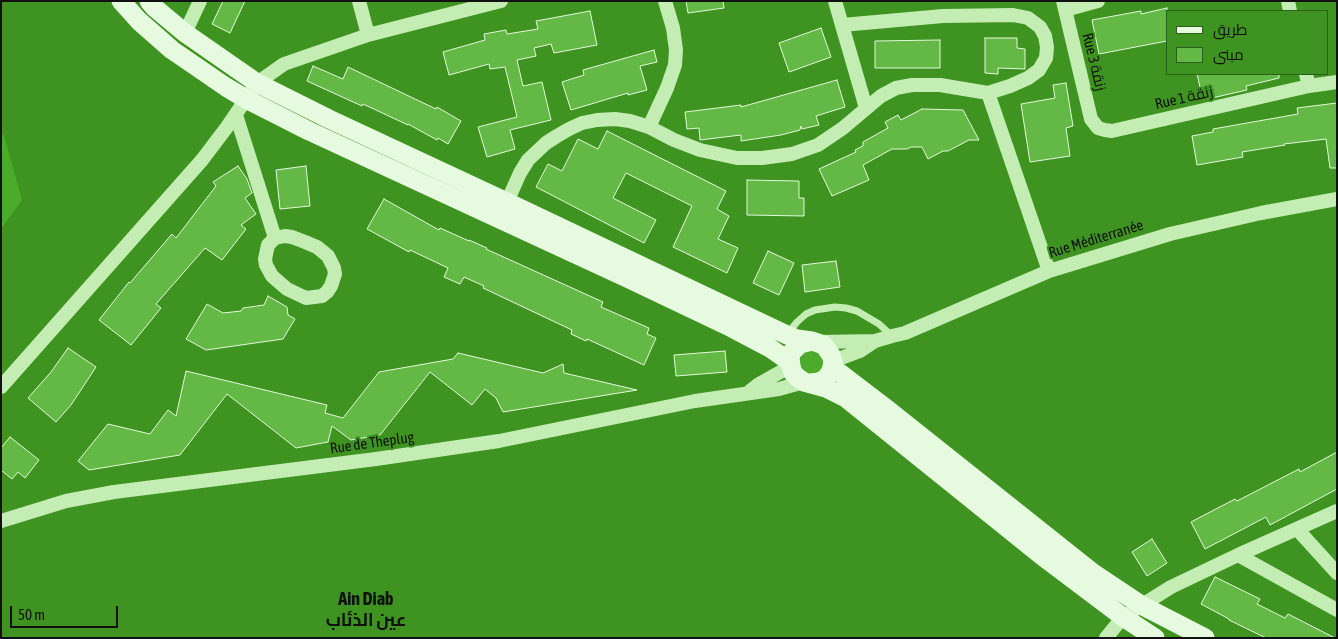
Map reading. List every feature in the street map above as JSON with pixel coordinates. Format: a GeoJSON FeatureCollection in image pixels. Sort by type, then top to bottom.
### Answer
{"type":"FeatureCollection","features":[{"type":"Feature","properties":{"kind":"street"},"geometry":{"type":"LineString","coordinates":[[121,1],[139,21],[172,50],[246,99],[309,131],[732,328],[770,348],[790,364]]}},
{"type":"Feature","properties":{"kind":"street"},"geometry":{"type":"LineString","coordinates":[[149,1],[185,33],[257,83],[329,119],[787,335],[798,339],[815,341],[828,349],[833,364],[1093,573],[1141,605],[1205,638]]}},
{"type":"Feature","properties":{"kind":"street"},"geometry":{"type":"LineString","coordinates":[[185,33],[200,1]]}},
{"type":"Feature","properties":{"kind":"street"},"geometry":{"type":"LineString","coordinates":[[359,1],[368,35]]}},
{"type":"Feature","properties":{"kind":"street"},"geometry":{"type":"LineString","coordinates":[[1,387],[202,160],[236,115],[257,83],[284,64],[368,35],[501,1]]}},
{"type":"Feature","properties":{"kind":"street"},"geometry":{"type":"LineString","coordinates":[[649,127],[667,88],[675,65],[676,50],[673,28],[665,1]]}},
{"type":"Feature","properties":{"kind":"street"},"geometry":{"type":"LineString","coordinates":[[835,1],[866,108]]}},
{"type":"Feature","properties":{"kind":"street"},"geometry":{"type":"LineString","coordinates":[[1064,5],[1098,1]]}},
{"type":"Feature","properties":{"kind":"street","name":"Rue 3 زنقة"},"geometry":{"type":"LineString","coordinates":[[1064,5],[1092,119],[1098,128]]}},
{"type":"Feature","properties":{"kind":"street"},"geometry":{"type":"LineString","coordinates":[[507,202],[528,160],[546,143],[568,129],[582,123],[615,119],[630,121],[649,127],[674,140],[709,153],[737,158],[762,158],[792,154],[818,145],[843,128],[882,96],[896,88],[912,85],[940,85],[988,93],[1028,78],[1039,70],[1046,58],[1045,36],[1040,27],[1028,18],[1013,15],[952,16],[842,25]]}},
{"type":"Feature","properties":{"kind":"street","name":"Rue 1 زنقة"},"geometry":{"type":"LineString","coordinates":[[1098,128],[1112,131],[1308,80],[1337,82]]}},
{"type":"Feature","properties":{"kind":"street"},"geometry":{"type":"LineString","coordinates":[[988,93],[1049,271]]}},
{"type":"Feature","properties":{"kind":"street"},"geometry":{"type":"LineString","coordinates":[[236,115],[275,238]]}},
{"type":"Feature","properties":{"kind":"street","name":"Rue Méditerranée"},"geometry":{"type":"LineString","coordinates":[[815,341],[875,341],[905,333],[1049,271],[1170,234],[1337,199]]}},
{"type":"Feature","properties":{"kind":"street"},"geometry":{"type":"LineString","coordinates":[[292,236],[317,247],[328,256],[335,274],[327,292],[322,296],[306,298],[287,289],[272,276],[265,259],[268,246],[275,238],[292,236]]}},
{"type":"Feature","properties":{"kind":"street"},"geometry":{"type":"LineString","coordinates":[[815,341],[806,341],[792,352],[790,364],[793,373],[798,378],[834,391],[846,398],[1046,559],[1123,617],[1155,638]]}},
{"type":"Feature","properties":{"kind":"street","name":"Rue Méditerranée"},"geometry":{"type":"LineString","coordinates":[[833,364],[860,351],[875,341]]}},
{"type":"Feature","properties":{"kind":"street"},"geometry":{"type":"LineString","coordinates":[[747,393],[790,364]]}},
{"type":"Feature","properties":{"kind":"street"},"geometry":{"type":"LineString","coordinates":[[747,393],[818,382],[830,373],[833,364]]}},
{"type":"Feature","properties":{"kind":"street","name":"Rue de Theplug"},"geometry":{"type":"LineString","coordinates":[[1,521],[66,501],[114,492],[376,459],[499,441],[694,401],[747,393]]}},
{"type":"Feature","properties":{"kind":"street"},"geometry":{"type":"LineString","coordinates":[[1106,638],[1123,617],[1170,587],[1337,511]]}},
{"type":"Feature","properties":{"kind":"street"},"geometry":{"type":"LineString","coordinates":[[1297,529],[1337,573]]}},
{"type":"Feature","properties":{"kind":"street"},"geometry":{"type":"LineString","coordinates":[[1238,555],[1337,610]]}},
{"type":"Feature","properties":{"kind":"lane"},"geometry":{"type":"LineString","coordinates":[[787,335],[796,322],[806,314],[815,310],[835,307],[857,311],[879,324],[892,336]]}},
{"type":"Feature","properties":{"kind":"green space"},"geometry":{"type":"Polygon","coordinates":[[[1,132],[4,136],[22,200],[1,229],[1,132]]]}},
{"type":"Feature","properties":{"kind":"green space"},"geometry":{"type":"Polygon","coordinates":[[[809,350],[817,351],[824,357],[823,370],[812,376],[801,370],[799,362],[802,355],[809,350]]]}},
{"type":"Feature","properties":{"kind":"building"},"geometry":{"type":"Polygon","coordinates":[[[223,1],[245,1],[230,33],[212,24],[223,1]]]}},
{"type":"Feature","properties":{"kind":"building"},"geometry":{"type":"Polygon","coordinates":[[[686,1],[723,1],[724,8],[688,13],[686,1]]]}},
{"type":"Feature","properties":{"kind":"building"},"geometry":{"type":"Polygon","coordinates":[[[1167,8],[1166,41],[1099,54],[1092,20],[1141,11],[1141,14],[1167,8]]]}},
{"type":"Feature","properties":{"kind":"building"},"geometry":{"type":"Polygon","coordinates":[[[590,11],[597,45],[554,53],[551,44],[534,48],[536,56],[517,60],[523,86],[542,82],[551,120],[510,130],[515,149],[487,157],[478,127],[517,117],[505,67],[490,69],[489,64],[449,75],[443,52],[485,40],[484,34],[506,30],[507,34],[538,29],[536,21],[590,11]]]}},
{"type":"Feature","properties":{"kind":"building"},"geometry":{"type":"Polygon","coordinates":[[[821,28],[831,57],[789,72],[779,43],[821,28]]]}},
{"type":"Feature","properties":{"kind":"building"},"geometry":{"type":"Polygon","coordinates":[[[985,38],[1017,38],[1017,48],[1025,49],[1025,69],[998,68],[998,74],[985,73],[985,38]]]}},
{"type":"Feature","properties":{"kind":"building"},"geometry":{"type":"Polygon","coordinates":[[[940,40],[940,68],[875,68],[875,41],[940,40]]]}},
{"type":"Feature","properties":{"kind":"building"},"geometry":{"type":"Polygon","coordinates":[[[654,50],[657,62],[640,66],[647,90],[628,95],[628,93],[571,110],[562,82],[584,75],[583,70],[654,50]]]}},
{"type":"Feature","properties":{"kind":"building"},"geometry":{"type":"Polygon","coordinates":[[[313,66],[343,79],[348,67],[436,109],[437,107],[461,121],[448,144],[438,138],[437,140],[408,124],[307,81],[313,66]]]}},
{"type":"Feature","properties":{"kind":"building"},"geometry":{"type":"Polygon","coordinates":[[[1197,75],[1279,75],[1279,78],[1246,86],[1247,90],[1203,100],[1197,75]]]}},
{"type":"Feature","properties":{"kind":"building"},"geometry":{"type":"Polygon","coordinates":[[[837,80],[845,107],[816,116],[819,125],[802,129],[801,126],[800,130],[781,135],[741,141],[741,135],[700,140],[699,128],[687,129],[685,112],[741,105],[741,107],[837,80]]]}},
{"type":"Feature","properties":{"kind":"building"},"geometry":{"type":"Polygon","coordinates":[[[1066,83],[1073,126],[1066,128],[1070,156],[1030,162],[1021,104],[1055,98],[1053,85],[1066,83]]]}},
{"type":"Feature","properties":{"kind":"building"},"geometry":{"type":"Polygon","coordinates":[[[1337,103],[1337,168],[1330,168],[1326,139],[1242,152],[1243,157],[1197,165],[1192,136],[1213,132],[1213,129],[1298,114],[1297,108],[1337,103]]]}},
{"type":"Feature","properties":{"kind":"building"},"geometry":{"type":"Polygon","coordinates":[[[922,109],[963,110],[979,140],[969,140],[928,159],[922,147],[892,149],[863,165],[869,180],[832,196],[819,169],[856,152],[855,150],[863,146],[863,142],[888,128],[885,122],[898,115],[901,120],[922,109]]]}},
{"type":"Feature","properties":{"kind":"building"},"geometry":{"type":"Polygon","coordinates":[[[607,131],[726,191],[717,209],[729,216],[718,239],[738,248],[727,273],[673,247],[692,206],[626,173],[613,198],[656,220],[644,243],[536,187],[548,164],[562,171],[578,139],[598,149],[607,131]]]}},
{"type":"Feature","properties":{"kind":"building"},"geometry":{"type":"Polygon","coordinates":[[[238,166],[247,179],[252,193],[245,198],[256,214],[241,225],[246,229],[222,260],[205,248],[156,304],[161,308],[131,345],[99,320],[129,282],[172,234],[176,238],[216,186],[213,182],[238,166]]]}},
{"type":"Feature","properties":{"kind":"building"},"geometry":{"type":"Polygon","coordinates":[[[306,166],[310,206],[280,209],[276,170],[306,166]]]}},
{"type":"Feature","properties":{"kind":"building"},"geometry":{"type":"Polygon","coordinates":[[[747,180],[799,181],[799,198],[804,198],[804,216],[747,215],[747,180]]]}},
{"type":"Feature","properties":{"kind":"building"},"geometry":{"type":"Polygon","coordinates":[[[384,199],[439,230],[440,228],[469,240],[603,302],[601,307],[649,328],[647,334],[656,338],[644,365],[587,339],[586,341],[571,334],[572,330],[483,288],[484,286],[464,277],[460,284],[444,277],[448,268],[410,250],[409,252],[367,229],[384,199]]]}},
{"type":"Feature","properties":{"kind":"building"},"geometry":{"type":"Polygon","coordinates":[[[768,251],[794,263],[779,295],[753,283],[768,251]]]}},
{"type":"Feature","properties":{"kind":"building"},"geometry":{"type":"Polygon","coordinates":[[[836,261],[840,287],[805,292],[802,265],[836,261]]]}},
{"type":"Feature","properties":{"kind":"building"},"geometry":{"type":"Polygon","coordinates":[[[268,296],[287,307],[288,315],[295,319],[283,339],[206,350],[186,339],[207,304],[223,313],[241,311],[243,308],[264,305],[268,296]]]}},
{"type":"Feature","properties":{"kind":"building"},"geometry":{"type":"Polygon","coordinates":[[[68,348],[96,367],[71,405],[56,422],[28,398],[51,372],[68,348]]]}},
{"type":"Feature","properties":{"kind":"building"},"geometry":{"type":"Polygon","coordinates":[[[725,351],[727,372],[676,376],[674,355],[725,351]]]}},
{"type":"Feature","properties":{"kind":"building"},"geometry":{"type":"Polygon","coordinates":[[[458,353],[543,373],[563,364],[564,373],[637,390],[503,412],[496,398],[485,389],[472,405],[430,372],[380,435],[351,440],[332,426],[328,442],[296,448],[227,394],[180,455],[89,470],[78,461],[108,424],[150,434],[168,410],[176,416],[186,371],[327,405],[325,413],[343,418],[379,372],[453,359],[458,353]]]}},
{"type":"Feature","properties":{"kind":"building"},"geometry":{"type":"Polygon","coordinates":[[[10,437],[39,460],[25,478],[18,472],[12,479],[1,470],[1,448],[10,437]]]}},
{"type":"Feature","properties":{"kind":"building"},"geometry":{"type":"Polygon","coordinates":[[[1337,452],[1337,489],[1270,525],[1266,517],[1205,549],[1191,522],[1299,469],[1300,472],[1337,452]]]}},
{"type":"Feature","properties":{"kind":"building"},"geometry":{"type":"Polygon","coordinates":[[[1152,539],[1167,563],[1147,576],[1132,552],[1152,539]]]}},
{"type":"Feature","properties":{"kind":"building"},"geometry":{"type":"Polygon","coordinates":[[[1215,577],[1260,599],[1257,604],[1285,618],[1288,614],[1335,638],[1266,638],[1229,620],[1201,604],[1215,577]]]}},
{"type":"Feature","properties":{"kind":"district","name":"Ain Diab عين الذئاب"},"geometry":{"type":"Point","coordinates":[366,609]}}]}
